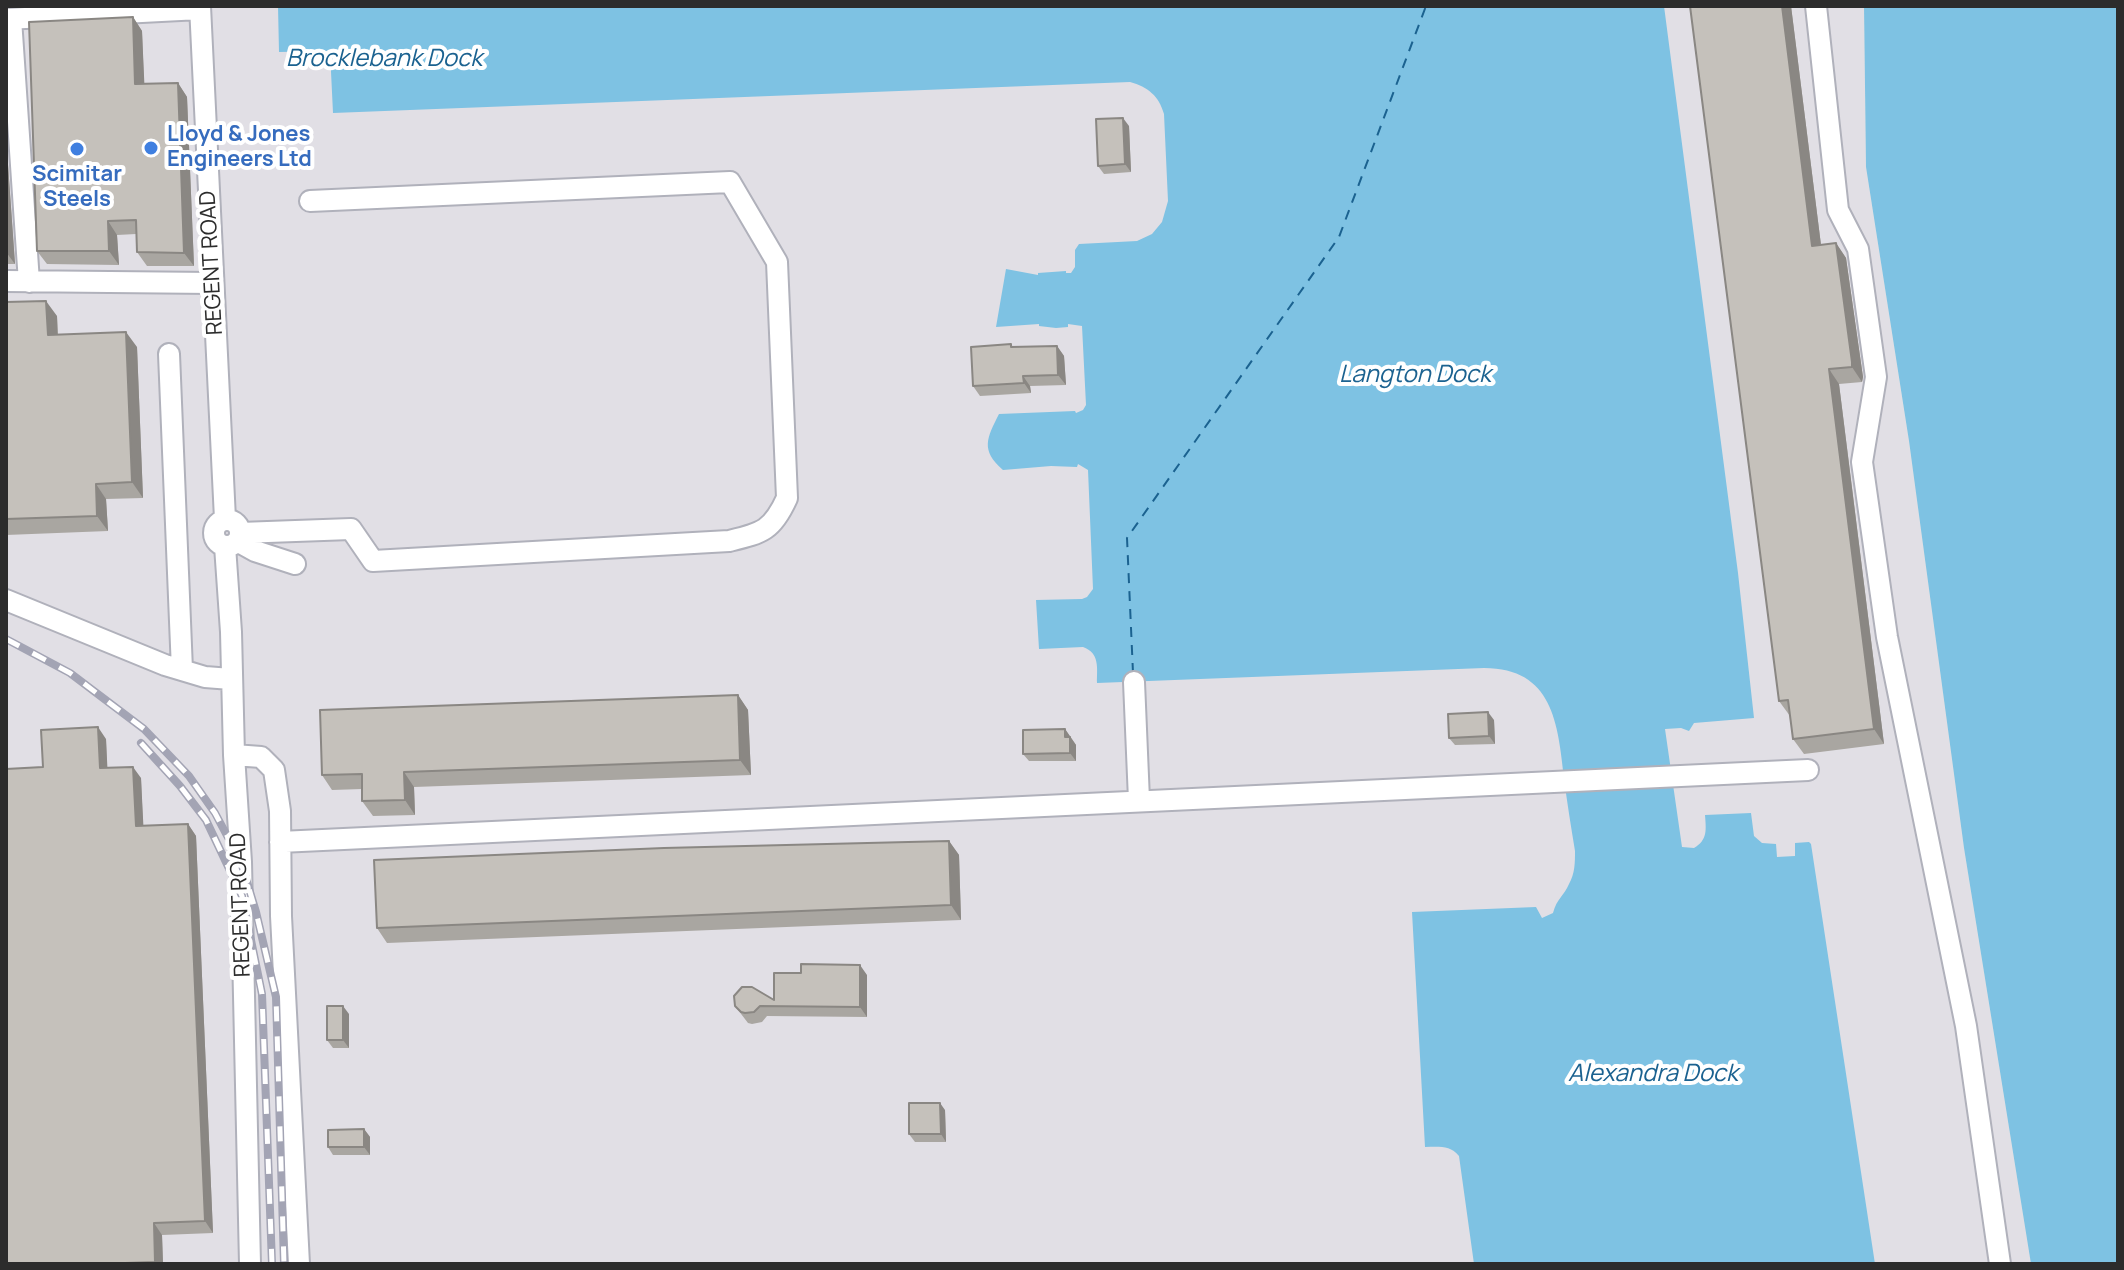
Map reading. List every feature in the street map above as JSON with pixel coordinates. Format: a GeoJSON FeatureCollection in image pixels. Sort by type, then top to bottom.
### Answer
{"type":"FeatureCollection","features":[{"type":"Feature","properties":{"kind":"street"},"geometry":{"type":"LineString","coordinates":[[1816,6],[1838,210],[1858,249],[1876,377],[1862,462],[1887,637],[1966,1026],[2000,1264]]}},
{"type":"Feature","properties":{"kind":"street"},"geometry":{"type":"LineString","coordinates":[[29,282],[8,19],[92,10],[200,8]]}},
{"type":"Feature","properties":{"kind":"street","name":"REGENT ROAD"},"geometry":{"type":"LineString","coordinates":[[200,8],[213,283],[232,535],[231,679],[242,885],[250,1264]]}},
{"type":"Feature","properties":{"kind":"street"},"geometry":{"type":"LineString","coordinates":[[232,535],[351,529],[373,561],[729,541],[759,534],[778,517],[787,498],[777,262],[730,182],[310,201]]}},
{"type":"Feature","properties":{"kind":"street"},"geometry":{"type":"LineString","coordinates":[[6,281],[213,283]]}},
{"type":"Feature","properties":{"kind":"street"},"geometry":{"type":"LineString","coordinates":[[169,354],[182,670]]}},
{"type":"Feature","properties":{"kind":"street"},"geometry":{"type":"LineString","coordinates":[[232,535],[255,551],[295,564]]}},
{"type":"Feature","properties":{"kind":"street"},"geometry":{"type":"LineString","coordinates":[[6,600],[182,670],[205,677],[231,679]]}},
{"type":"Feature","properties":{"kind":"street"},"geometry":{"type":"LineString","coordinates":[[1134,682],[1139,800]]}},
{"type":"Feature","properties":{"kind":"street"},"geometry":{"type":"LineString","coordinates":[[234,755],[261,757],[274,770],[280,811],[281,916],[299,1264]]}},
{"type":"Feature","properties":{"kind":"street"},"geometry":{"type":"LineString","coordinates":[[280,842],[1808,770]]}},
{"type":"Feature","properties":{"kind":"shaded area"},"geometry":{"type":"Polygon","coordinates":[[[6,6],[1864,6],[1866,167],[1909,441],[1964,848],[2031,1264],[6,1264],[6,6]]]}},
{"type":"Feature","properties":{"kind":"water","name":"Langton Dock"},"geometry":{"type":"Polygon","coordinates":[[[278,6],[1664,6],[1754,718],[1694,723],[1689,731],[1665,729],[1682,847],[1694,848],[1702,841],[1706,829],[1705,815],[1751,813],[1754,836],[1762,843],[1776,844],[1777,857],[1795,856],[1795,843],[1811,844],[1875,1264],[1474,1264],[1459,1156],[1448,1148],[1425,1147],[1412,912],[1536,907],[1542,918],[1553,913],[1571,880],[1575,851],[1559,738],[1548,703],[1525,678],[1507,671],[1484,668],[1097,683],[1096,662],[1092,653],[1083,647],[1039,649],[1036,600],[1082,599],[1093,589],[1088,470],[1078,464],[1077,467],[1003,470],[991,456],[988,444],[999,414],[1076,413],[1083,410],[1086,405],[1082,326],[1068,324],[1068,327],[1056,328],[1039,324],[996,327],[1006,269],[1038,275],[1071,273],[1079,244],[1137,241],[1152,234],[1162,222],[1168,201],[1164,114],[1152,93],[1130,82],[333,113],[330,51],[279,52],[278,6]]]}},
{"type":"Feature","properties":{"kind":"water"},"geometry":{"type":"Polygon","coordinates":[[[1864,6],[2118,6],[2118,1264],[2031,1264],[1964,848],[1909,441],[1866,167],[1864,6]]]}},
{"type":"Feature","properties":{"kind":"building"},"geometry":{"type":"Polygon","coordinates":[[[1690,6],[1782,6],[1812,246],[1836,243],[1852,362],[1852,367],[1829,369],[1874,729],[1793,739],[1788,700],[1779,701],[1690,6]]]}},
{"type":"Feature","properties":{"kind":"building"},"geometry":{"type":"Polygon","coordinates":[[[133,17],[135,84],[178,83],[184,253],[137,252],[136,220],[108,221],[109,251],[37,251],[29,22],[133,17]]]}},
{"type":"Feature","properties":{"kind":"building"},"geometry":{"type":"Polygon","coordinates":[[[1123,118],[1125,164],[1098,166],[1096,119],[1123,118]]]}},
{"type":"Feature","properties":{"kind":"building"},"geometry":{"type":"Polygon","coordinates":[[[46,301],[48,335],[126,332],[132,482],[96,484],[97,516],[6,519],[6,302],[46,301]]]}},
{"type":"Feature","properties":{"kind":"building"},"geometry":{"type":"Polygon","coordinates":[[[1011,344],[1011,347],[1057,346],[1058,375],[1023,376],[1024,383],[973,386],[971,347],[1011,344]]]}},
{"type":"Feature","properties":{"kind":"building"},"geometry":{"type":"Polygon","coordinates":[[[738,695],[740,760],[404,772],[405,800],[362,801],[362,774],[322,775],[320,710],[738,695]]]}},
{"type":"Feature","properties":{"kind":"building"},"geometry":{"type":"Polygon","coordinates":[[[1488,712],[1489,736],[1449,738],[1448,714],[1488,712]]]}},
{"type":"Feature","properties":{"kind":"building"},"geometry":{"type":"Polygon","coordinates":[[[98,727],[100,768],[133,767],[136,826],[188,824],[205,1221],[154,1223],[155,1262],[6,1264],[6,769],[43,767],[41,730],[98,727]]]}},
{"type":"Feature","properties":{"kind":"building"},"geometry":{"type":"Polygon","coordinates":[[[1065,729],[1065,737],[1070,737],[1070,753],[1023,754],[1023,730],[1065,729]]]}},
{"type":"Feature","properties":{"kind":"building"},"geometry":{"type":"Polygon","coordinates":[[[949,841],[951,905],[377,928],[374,860],[664,848],[949,841]]]}},
{"type":"Feature","properties":{"kind":"building"},"geometry":{"type":"Polygon","coordinates":[[[801,964],[860,965],[860,1007],[760,1006],[754,1012],[745,1013],[735,1006],[734,996],[742,987],[752,987],[774,1000],[774,973],[801,973],[801,964]]]}},
{"type":"Feature","properties":{"kind":"building"},"geometry":{"type":"Polygon","coordinates":[[[327,1006],[343,1006],[343,1040],[327,1040],[327,1006]]]}},
{"type":"Feature","properties":{"kind":"building"},"geometry":{"type":"Polygon","coordinates":[[[909,1103],[940,1103],[941,1134],[909,1134],[909,1103]]]}},
{"type":"Feature","properties":{"kind":"building"},"geometry":{"type":"Polygon","coordinates":[[[364,1129],[364,1147],[328,1147],[328,1130],[364,1129]]]}},
{"type":"Feature","properties":{"kind":"ferry route"},"geometry":{"type":"LineString","coordinates":[[1133,673],[1127,538],[1339,237],[1426,6]]}},
{"type":"Feature","properties":{"kind":"railway"},"geometry":{"type":"LineString","coordinates":[[6,639],[70,673],[144,729],[189,776],[215,813],[241,862],[276,997],[284,1264]]}},
{"type":"Feature","properties":{"kind":"railway"},"geometry":{"type":"LineString","coordinates":[[141,743],[206,820],[242,896],[262,994],[272,1264]]}},
{"type":"Feature","properties":{"kind":"place","name":"Lloyd & Jones Engineers Ltd"},"geometry":{"type":"Point","coordinates":[151,148]}},
{"type":"Feature","properties":{"kind":"place","name":"Scimitar Steels"},"geometry":{"type":"Point","coordinates":[77,149]}},
{"type":"Feature","properties":{"kind":"water label","name":"Brocklebank Dock"},"geometry":{"type":"Point","coordinates":[384,59]}},
{"type":"Feature","properties":{"kind":"water label","name":"Alexandra Dock"},"geometry":{"type":"Point","coordinates":[1653,1074]}}]}
